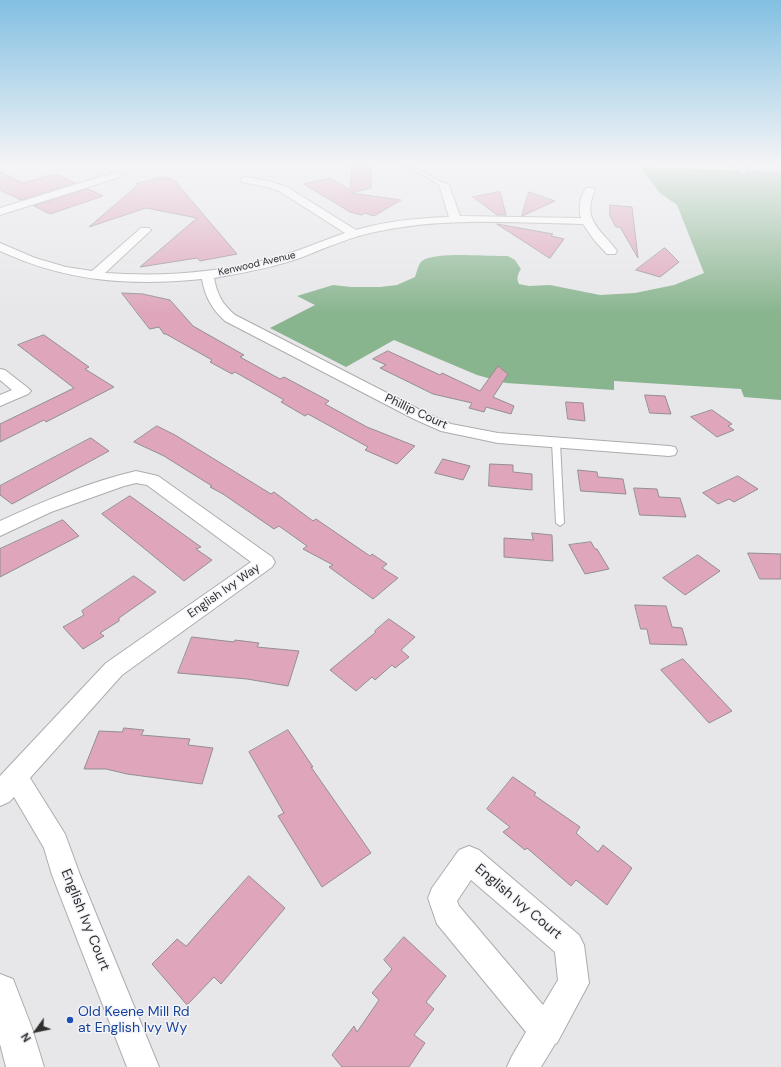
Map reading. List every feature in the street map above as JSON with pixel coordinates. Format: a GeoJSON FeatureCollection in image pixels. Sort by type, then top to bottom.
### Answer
{"type":"FeatureCollection","features":[{"type":"Feature","properties":{"kind":"main road"},"geometry":{"type":"LineString","coordinates":[[0,992],[14,1028],[25,1067]]}},
{"type":"Feature","properties":{"kind":"street"},"geometry":{"type":"LineString","coordinates":[[324,215],[354,234]]}},
{"type":"Feature","properties":{"kind":"street"},"geometry":{"type":"LineString","coordinates":[[454,215],[456,220]]}},
{"type":"Feature","properties":{"kind":"street"},"geometry":{"type":"LineString","coordinates":[[585,215],[586,221],[596,236],[611,251]]}},
{"type":"Feature","properties":{"kind":"street","name":"Kenwood Avenue"},"geometry":{"type":"LineString","coordinates":[[0,246],[29,261],[47,266],[95,275],[147,278],[207,275],[278,261],[354,234],[406,223],[456,220],[586,221]]}},
{"type":"Feature","properties":{"kind":"street"},"geometry":{"type":"LineString","coordinates":[[95,275],[145,230]]}},
{"type":"Feature","properties":{"kind":"street","name":"Phillip Court"},"geometry":{"type":"LineString","coordinates":[[207,275],[214,300],[219,308],[230,318],[420,416],[447,428],[498,438],[669,451]]}},
{"type":"Feature","properties":{"kind":"street"},"geometry":{"type":"LineString","coordinates":[[0,373],[23,391],[0,401]]}},
{"type":"Feature","properties":{"kind":"street","name":"English Ivy Way"},"geometry":{"type":"LineString","coordinates":[[0,529],[45,508],[119,481],[136,477],[144,477],[152,480],[265,562],[114,669],[8,786]]}},
{"type":"Feature","properties":{"kind":"street","name":"English Ivy Court"},"geometry":{"type":"LineString","coordinates":[[8,786],[56,843],[66,875],[143,1067]]}},
{"type":"Feature","properties":{"kind":"street","name":"English Ivy Court"},"geometry":{"type":"LineString","coordinates":[[523,1067],[546,1032],[574,983],[569,945],[469,860],[442,898],[447,914],[546,1032]]}},
{"type":"Feature","properties":{"kind":"lane"},"geometry":{"type":"LineString","coordinates":[[556,442],[560,523]]}},
{"type":"Feature","properties":{"kind":"green space"},"geometry":{"type":"Polygon","coordinates":[[[681,215],[781,215],[781,400],[744,397],[741,389],[614,381],[614,390],[506,383],[477,375],[394,340],[346,367],[270,328],[315,305],[297,296],[333,285],[351,287],[380,287],[397,285],[415,277],[422,261],[439,256],[508,256],[515,260],[521,269],[518,276],[519,284],[529,286],[550,285],[600,295],[635,293],[674,285],[704,273],[681,215]]]}},
{"type":"Feature","properties":{"kind":"building"},"geometry":{"type":"Polygon","coordinates":[[[103,215],[126,215],[89,227],[103,215]]]}},
{"type":"Feature","properties":{"kind":"building"},"geometry":{"type":"Polygon","coordinates":[[[181,215],[204,215],[237,254],[200,261],[197,258],[140,267],[197,218],[181,215]]]}},
{"type":"Feature","properties":{"kind":"building"},"geometry":{"type":"Polygon","coordinates":[[[610,215],[633,215],[638,258],[620,227],[616,227],[610,215]]]}},
{"type":"Feature","properties":{"kind":"building"},"geometry":{"type":"Polygon","coordinates":[[[497,224],[553,234],[551,236],[564,239],[550,258],[497,224]]]}},
{"type":"Feature","properties":{"kind":"building"},"geometry":{"type":"Polygon","coordinates":[[[665,248],[679,262],[660,277],[636,270],[665,248]]]}},
{"type":"Feature","properties":{"kind":"building"},"geometry":{"type":"Polygon","coordinates":[[[122,293],[143,294],[170,300],[193,326],[244,355],[240,357],[280,379],[284,377],[329,401],[325,404],[367,427],[415,446],[397,464],[365,450],[368,447],[308,414],[305,416],[281,402],[284,400],[235,372],[232,374],[210,362],[212,360],[164,334],[159,327],[150,329],[122,293]]]}},
{"type":"Feature","properties":{"kind":"building"},"geometry":{"type":"Polygon","coordinates":[[[44,335],[89,367],[85,369],[114,387],[46,422],[44,420],[0,442],[0,424],[74,388],[18,345],[44,335]]]}},
{"type":"Feature","properties":{"kind":"building"},"geometry":{"type":"Polygon","coordinates":[[[388,351],[440,375],[442,373],[480,391],[498,366],[508,374],[493,397],[514,406],[511,414],[486,407],[484,412],[469,408],[472,403],[433,394],[380,368],[386,365],[373,359],[388,351]]]}},
{"type":"Feature","properties":{"kind":"building"},"geometry":{"type":"Polygon","coordinates":[[[645,395],[665,396],[671,414],[650,413],[645,395]]]}},
{"type":"Feature","properties":{"kind":"building"},"geometry":{"type":"Polygon","coordinates":[[[566,402],[583,403],[585,421],[568,419],[566,402]]]}},
{"type":"Feature","properties":{"kind":"building"},"geometry":{"type":"Polygon","coordinates":[[[712,410],[732,424],[728,426],[734,430],[717,437],[691,417],[712,410]]]}},
{"type":"Feature","properties":{"kind":"building"},"geometry":{"type":"Polygon","coordinates":[[[157,426],[175,435],[271,494],[274,492],[313,521],[316,519],[370,556],[372,554],[387,564],[382,568],[398,578],[373,599],[329,567],[333,565],[303,549],[307,546],[279,526],[274,529],[223,494],[210,487],[212,486],[164,456],[134,442],[157,426]]]}},
{"type":"Feature","properties":{"kind":"building"},"geometry":{"type":"Polygon","coordinates":[[[91,438],[109,451],[12,504],[0,495],[0,486],[91,438]]]}},
{"type":"Feature","properties":{"kind":"building"},"geometry":{"type":"Polygon","coordinates":[[[443,459],[470,466],[463,480],[435,473],[443,459]]]}},
{"type":"Feature","properties":{"kind":"building"},"geometry":{"type":"Polygon","coordinates":[[[490,464],[513,465],[513,472],[532,474],[532,490],[489,486],[490,464]]]}},
{"type":"Feature","properties":{"kind":"building"},"geometry":{"type":"Polygon","coordinates":[[[578,470],[597,472],[598,477],[623,479],[626,494],[581,491],[578,470]]]}},
{"type":"Feature","properties":{"kind":"building"},"geometry":{"type":"Polygon","coordinates":[[[738,476],[758,489],[734,502],[729,499],[718,504],[703,493],[738,476]]]}},
{"type":"Feature","properties":{"kind":"building"},"geometry":{"type":"Polygon","coordinates":[[[634,488],[657,489],[659,497],[680,498],[686,517],[640,515],[634,488]]]}},
{"type":"Feature","properties":{"kind":"building"},"geometry":{"type":"Polygon","coordinates":[[[130,496],[201,547],[196,549],[212,560],[184,581],[102,514],[130,496]]]}},
{"type":"Feature","properties":{"kind":"building"},"geometry":{"type":"Polygon","coordinates":[[[63,520],[79,536],[0,577],[0,549],[63,520]]]}},
{"type":"Feature","properties":{"kind":"building"},"geometry":{"type":"Polygon","coordinates":[[[532,533],[552,535],[553,561],[504,557],[504,538],[533,540],[532,533]]]}},
{"type":"Feature","properties":{"kind":"building"},"geometry":{"type":"Polygon","coordinates":[[[591,542],[609,569],[585,574],[569,545],[591,542]]]}},
{"type":"Feature","properties":{"kind":"building"},"geometry":{"type":"Polygon","coordinates":[[[748,553],[781,554],[781,579],[760,579],[748,553]]]}},
{"type":"Feature","properties":{"kind":"building"},"geometry":{"type":"Polygon","coordinates":[[[698,555],[720,571],[685,595],[663,578],[698,555]]]}},
{"type":"Feature","properties":{"kind":"building"},"geometry":{"type":"Polygon","coordinates":[[[134,576],[156,592],[119,618],[119,621],[100,633],[104,636],[83,649],[63,627],[84,615],[82,611],[134,576]]]}},
{"type":"Feature","properties":{"kind":"building"},"geometry":{"type":"Polygon","coordinates":[[[635,605],[666,606],[672,627],[682,628],[687,645],[650,644],[647,629],[641,629],[635,605]]]}},
{"type":"Feature","properties":{"kind":"building"},"geometry":{"type":"Polygon","coordinates":[[[389,619],[415,637],[401,650],[409,657],[395,668],[392,665],[375,680],[372,677],[356,691],[330,670],[376,632],[375,631],[389,619]]]}},
{"type":"Feature","properties":{"kind":"building"},"geometry":{"type":"Polygon","coordinates":[[[192,637],[234,642],[235,640],[259,643],[257,647],[299,651],[288,686],[247,679],[178,673],[192,637]]]}},
{"type":"Feature","properties":{"kind":"building"},"geometry":{"type":"Polygon","coordinates":[[[683,659],[732,711],[709,723],[661,670],[683,659]]]}},
{"type":"Feature","properties":{"kind":"building"},"geometry":{"type":"Polygon","coordinates":[[[124,728],[144,730],[141,735],[190,739],[188,745],[213,748],[202,784],[127,774],[106,769],[84,769],[99,731],[122,732],[124,728]]]}},
{"type":"Feature","properties":{"kind":"building"},"geometry":{"type":"Polygon","coordinates":[[[288,730],[313,767],[311,767],[371,853],[322,887],[278,816],[284,813],[249,752],[288,730]]]}},
{"type":"Feature","properties":{"kind":"building"},"geometry":{"type":"Polygon","coordinates":[[[513,777],[536,793],[534,795],[580,827],[576,833],[598,852],[603,845],[632,868],[607,905],[576,880],[571,886],[527,848],[525,850],[503,832],[510,827],[487,809],[513,777]]]}},
{"type":"Feature","properties":{"kind":"building"},"geometry":{"type":"Polygon","coordinates":[[[249,876],[285,908],[221,984],[214,977],[187,1005],[152,964],[177,939],[186,946],[249,876]]]}},
{"type":"Feature","properties":{"kind":"building"},"geometry":{"type":"Polygon","coordinates":[[[404,937],[446,976],[426,1002],[434,1009],[414,1035],[425,1043],[409,1067],[342,1067],[332,1055],[354,1026],[357,1032],[379,1000],[372,993],[392,969],[384,960],[404,937]]]}},
{"type":"Feature","properties":{"kind":"place","name":"Old Keene Mill Rd at English Ivy Wy"},"geometry":{"type":"Point","coordinates":[70,1020]}}]}
